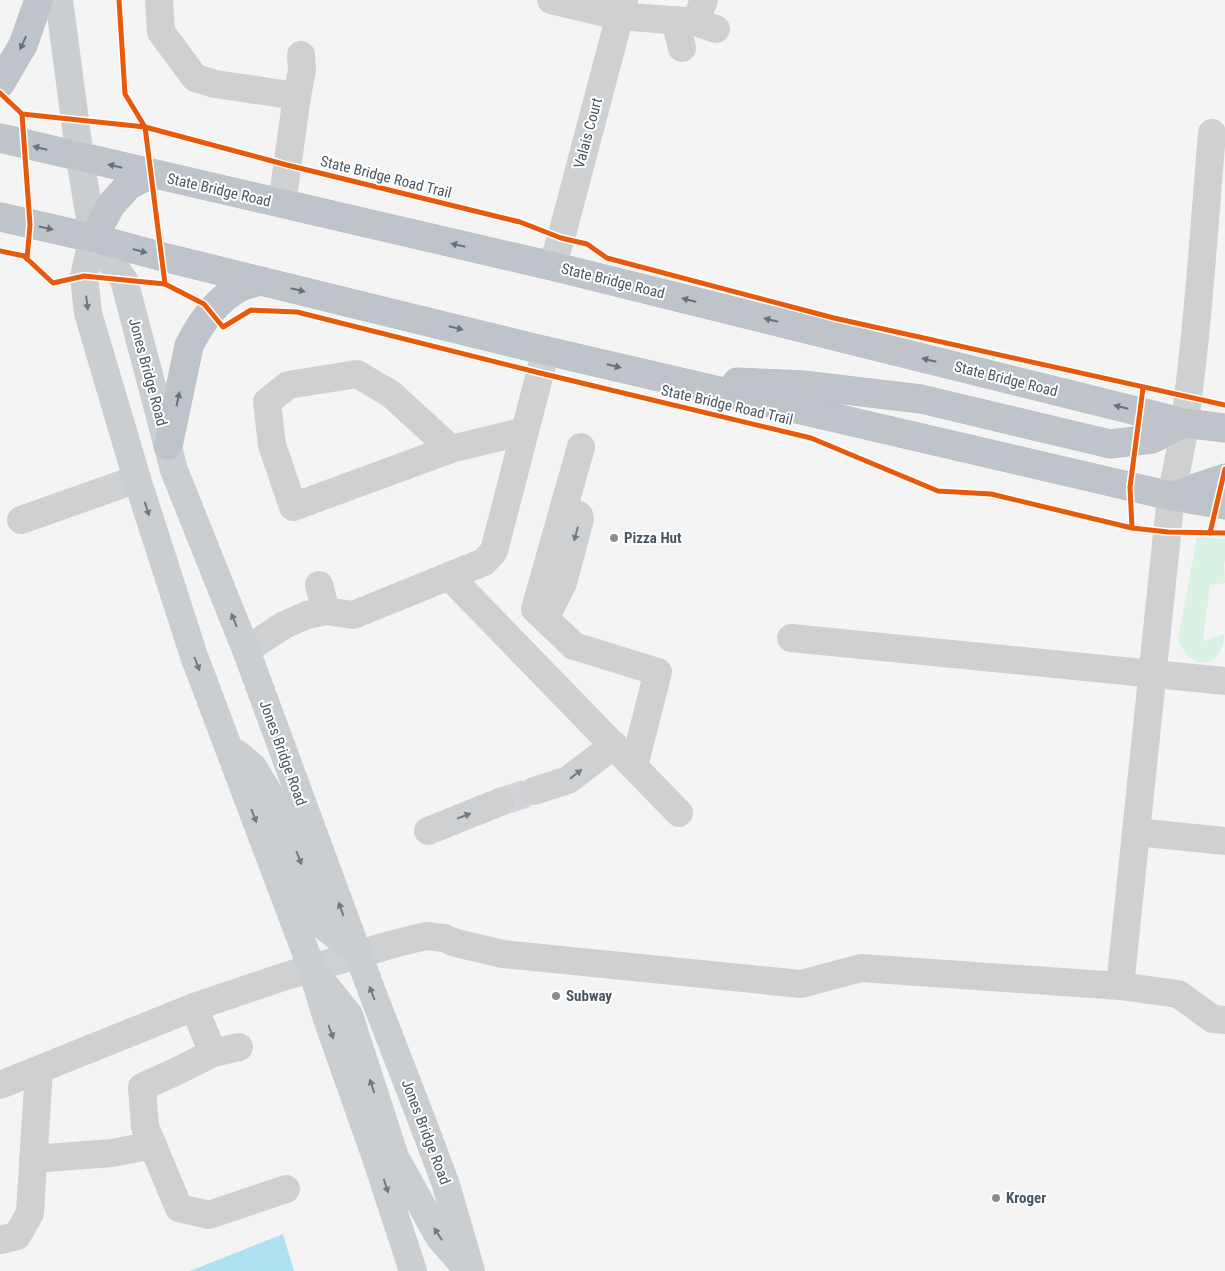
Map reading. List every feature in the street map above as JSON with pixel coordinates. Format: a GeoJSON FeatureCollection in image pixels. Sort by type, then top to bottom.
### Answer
{"type":"FeatureCollection","features":[{"type":"Feature","properties":{"kind":"highway"},"geometry":{"type":"LineString","coordinates":[[0,84],[23,45],[39,0]]}},
{"type":"Feature","properties":{"kind":"highway","name":"State Bridge Road"},"geometry":{"type":"LineString","coordinates":[[0,138],[552,266],[1185,423],[1225,428]]}},
{"type":"Feature","properties":{"kind":"highway"},"geometry":{"type":"LineString","coordinates":[[93,238],[111,206],[128,186],[150,174]]}},
{"type":"Feature","properties":{"kind":"highway"},"geometry":{"type":"LineString","coordinates":[[0,217],[93,238],[260,281],[546,350],[1171,496],[1225,505]]}},
{"type":"Feature","properties":{"kind":"highway"},"geometry":{"type":"LineString","coordinates":[[168,446],[189,346],[196,330],[210,312],[241,287],[260,281]]}},
{"type":"Feature","properties":{"kind":"highway"},"geometry":{"type":"LineString","coordinates":[[666,378],[803,385],[921,399],[1110,444],[1152,440],[1185,423]]}},
{"type":"Feature","properties":{"kind":"highway"},"geometry":{"type":"LineString","coordinates":[[1171,496],[1225,478]]}},
{"type":"Feature","properties":{"kind":"main road","name":"Jones Bridge Road"},"geometry":{"type":"LineString","coordinates":[[60,0],[80,158],[93,238],[84,276],[88,313],[137,479],[194,656],[312,969],[326,1016],[376,1155],[413,1271]]}},
{"type":"Feature","properties":{"kind":"main road","name":"Jones Bridge Road"},"geometry":{"type":"LineString","coordinates":[[93,238],[124,280],[174,470],[246,650],[358,954],[433,1148],[446,1185],[470,1271]]}},
{"type":"Feature","properties":{"kind":"main road"},"geometry":{"type":"LineString","coordinates":[[227,744],[253,767],[284,818],[326,928],[358,954]]}},
{"type":"Feature","properties":{"kind":"main road"},"geometry":{"type":"LineString","coordinates":[[312,969],[349,1015],[395,1157],[439,1237],[470,1271]]}},
{"type":"Feature","properties":{"kind":"street"},"geometry":{"type":"LineString","coordinates":[[159,0],[161,32],[195,78],[215,84],[297,96]]}},
{"type":"Feature","properties":{"kind":"street"},"geometry":{"type":"LineString","coordinates":[[551,0],[698,18],[682,48]]}},
{"type":"Feature","properties":{"kind":"street","name":"Valais Court"},"geometry":{"type":"LineString","coordinates":[[552,266],[621,8]]}},
{"type":"Feature","properties":{"kind":"street"},"geometry":{"type":"LineString","coordinates":[[282,204],[302,70],[301,55]]}},
{"type":"Feature","properties":{"kind":"street"},"geometry":{"type":"LineString","coordinates":[[1120,986],[1171,496],[1185,423],[1200,286],[1212,133]]}},
{"type":"Feature","properties":{"kind":"street"},"geometry":{"type":"LineString","coordinates":[[246,650],[284,625],[306,615],[326,611],[354,614],[484,562],[494,551],[546,350]]}},
{"type":"Feature","properties":{"kind":"street"},"geometry":{"type":"LineString","coordinates":[[451,449],[391,394],[357,374],[288,385],[267,402],[272,445],[293,507],[451,449],[525,431]]}},
{"type":"Feature","properties":{"kind":"street"},"geometry":{"type":"LineString","coordinates":[[581,447],[535,609],[574,646],[658,672],[634,766]]}},
{"type":"Feature","properties":{"kind":"street"},"geometry":{"type":"LineString","coordinates":[[21,520],[137,479]]}},
{"type":"Feature","properties":{"kind":"street"},"geometry":{"type":"LineString","coordinates":[[449,576],[680,813]]}},
{"type":"Feature","properties":{"kind":"street"},"geometry":{"type":"LineString","coordinates":[[319,585],[326,611]]}},
{"type":"Feature","properties":{"kind":"street"},"geometry":{"type":"LineString","coordinates":[[791,638],[1225,680]]}},
{"type":"Feature","properties":{"kind":"street"},"geometry":{"type":"LineString","coordinates":[[534,792],[568,780],[614,745]]}},
{"type":"Feature","properties":{"kind":"street"},"geometry":{"type":"LineString","coordinates":[[428,831],[500,802]]}},
{"type":"Feature","properties":{"kind":"street"},"geometry":{"type":"LineString","coordinates":[[1136,832],[1225,841]]}},
{"type":"Feature","properties":{"kind":"street"},"geometry":{"type":"LineString","coordinates":[[0,1085],[194,1007],[286,976],[426,936],[444,938],[456,943],[503,954],[801,984],[860,968],[1120,986],[1178,994],[1213,1019],[1225,1020]]}},
{"type":"Feature","properties":{"kind":"street"},"geometry":{"type":"LineString","coordinates":[[194,1007],[213,1053]]}},
{"type":"Feature","properties":{"kind":"street"},"geometry":{"type":"LineString","coordinates":[[240,1047],[213,1053],[142,1087],[145,1127],[179,1208],[209,1215],[286,1189]]}},
{"type":"Feature","properties":{"kind":"street"},"geometry":{"type":"LineString","coordinates":[[0,1240],[17,1236],[30,1212],[39,1070]]}},
{"type":"Feature","properties":{"kind":"street"},"geometry":{"type":"LineString","coordinates":[[33,1159],[112,1153],[153,1145]]}},
{"type":"Feature","properties":{"kind":"green space"},"geometry":{"type":"Polygon","coordinates":[[[1197,537],[1225,539],[1225,583],[1210,585],[1203,641],[1224,634],[1224,640],[1216,656],[1212,660],[1202,663],[1190,657],[1178,640],[1197,537]]]}},
{"type":"Feature","properties":{"kind":"water"},"geometry":{"type":"Polygon","coordinates":[[[283,1234],[294,1271],[190,1271],[283,1234]]]}},
{"type":"Feature","properties":{"kind":"tunnel"},"geometry":{"type":"LineString","coordinates":[[500,802],[534,791]]}},
{"type":"Feature","properties":{"kind":"cycle path"},"geometry":{"type":"LineString","coordinates":[[119,0],[125,94],[145,127],[165,284]]}},
{"type":"Feature","properties":{"kind":"cycle path"},"geometry":{"type":"LineString","coordinates":[[0,93],[22,114],[30,225],[27,259]]}},
{"type":"Feature","properties":{"kind":"cycle path","name":"State Bridge Road Trail"},"geometry":{"type":"LineString","coordinates":[[22,114],[145,127],[287,165],[520,222],[561,238],[587,244],[607,258],[834,318],[1225,405]]}},
{"type":"Feature","properties":{"kind":"cycle path","name":"State Bridge Road Trail"},"geometry":{"type":"LineString","coordinates":[[0,251],[24,256],[53,283],[84,276],[165,284],[204,304],[223,327],[251,310],[297,312],[811,438],[938,491],[991,494],[1132,528],[1168,532],[1225,533]]}},
{"type":"Feature","properties":{"kind":"cycle path"},"geometry":{"type":"LineString","coordinates":[[1132,528],[1130,487],[1143,388]]}},
{"type":"Feature","properties":{"kind":"cycle path"},"geometry":{"type":"LineString","coordinates":[[1210,533],[1225,469]]}},
{"type":"Feature","properties":{"kind":"place","name":"Pizza Hut"},"geometry":{"type":"Point","coordinates":[614,538]}},
{"type":"Feature","properties":{"kind":"place","name":"Subway"},"geometry":{"type":"Point","coordinates":[556,996]}},
{"type":"Feature","properties":{"kind":"place","name":"Kroger"},"geometry":{"type":"Point","coordinates":[996,1198]}}]}
